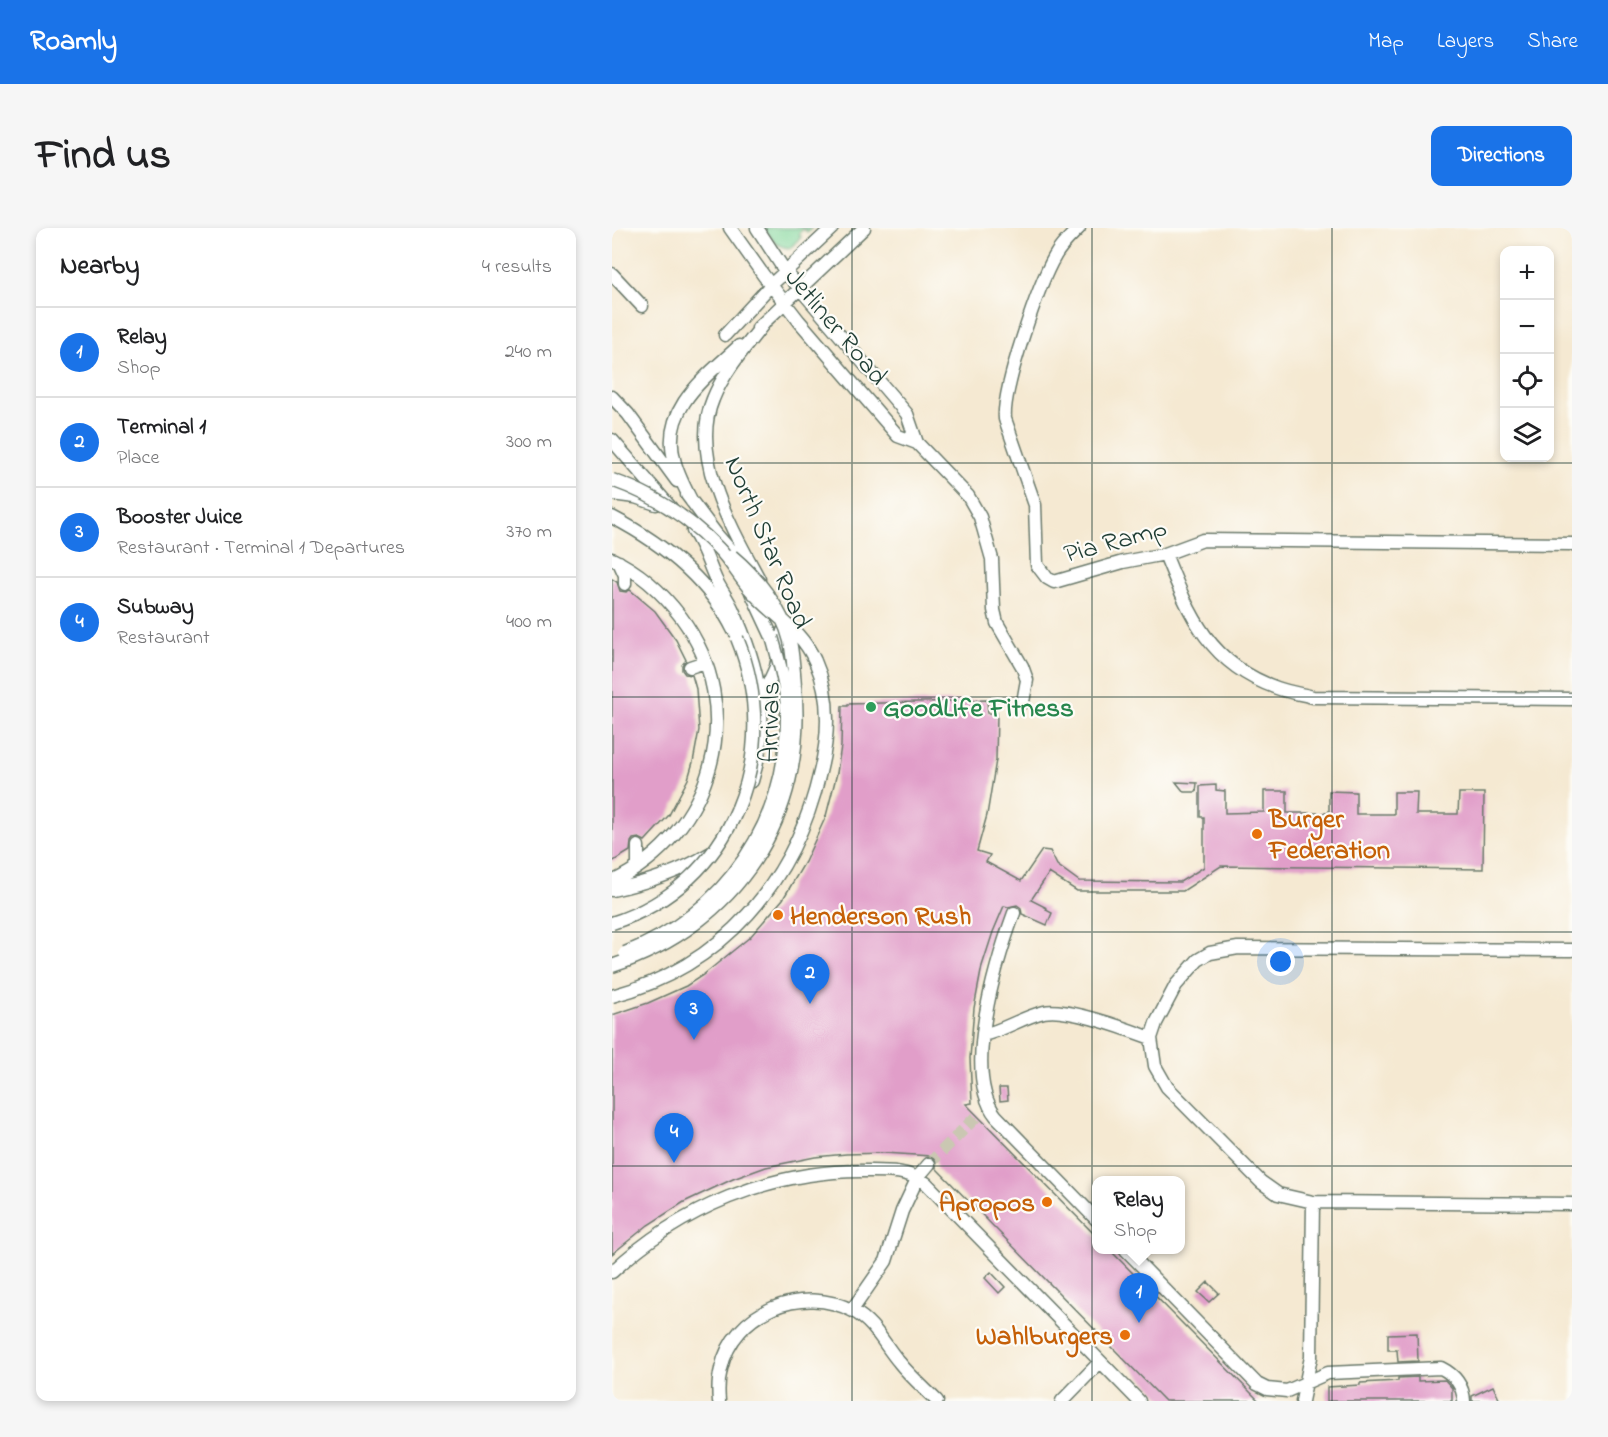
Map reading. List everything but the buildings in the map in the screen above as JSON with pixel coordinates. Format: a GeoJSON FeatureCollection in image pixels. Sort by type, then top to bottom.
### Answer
{"type":"FeatureCollection","features":[{"type":"Feature","properties":{"kind":"street","name":"Jetliner Road"},"geometry":{"type":"LineString","coordinates":[[730,228],[785,303],[898,436],[917,443]]}},
{"type":"Feature","properties":{"kind":"street","name":"Jetliner Road"},"geometry":{"type":"LineString","coordinates":[[757,228],[785,271],[907,414],[917,443],[968,496],[980,517],[992,559],[994,610],[997,623],[1022,666],[1027,681],[1023,702]]}},
{"type":"Feature","properties":{"kind":"street"},"geometry":{"type":"LineString","coordinates":[[725,335],[771,285],[832,228]]}},
{"type":"Feature","properties":{"kind":"street"},"geometry":{"type":"LineString","coordinates":[[692,502],[672,453],[673,430],[677,413],[687,396],[864,228]]}},
{"type":"Feature","properties":{"kind":"street","name":"Pia Ramp"},"geometry":{"type":"LineString","coordinates":[[1079,228],[1060,247],[1043,281],[1019,352],[1004,409],[1005,419],[1035,504],[1037,565],[1047,578],[1054,582],[1123,562],[1166,554],[1203,540],[1572,544]]}},
{"type":"Feature","properties":{"kind":"street"},"geometry":{"type":"LineString","coordinates":[[612,274],[642,306]]}},
{"type":"Feature","properties":{"kind":"street","name":"North Star Road"},"geometry":{"type":"LineString","coordinates":[[612,965],[666,942],[708,911],[744,872],[772,827],[788,782],[795,741],[795,709],[792,672],[783,631],[777,613],[741,544],[714,482],[705,450],[704,431],[708,412],[719,385],[764,323]]}},
{"type":"Feature","properties":{"kind":"street"},"geometry":{"type":"LineString","coordinates":[[612,397],[628,414],[717,535],[746,568]]}},
{"type":"Feature","properties":{"kind":"street"},"geometry":{"type":"LineString","coordinates":[[612,440],[693,531],[769,598]]}},
{"type":"Feature","properties":{"kind":"street"},"geometry":{"type":"LineString","coordinates":[[612,480],[643,493],[676,513],[718,549],[749,589],[798,634],[812,654],[821,675],[827,708],[822,767],[811,810],[782,871],[756,906],[723,940],[682,968],[643,987],[612,996]]}},
{"type":"Feature","properties":{"kind":"street","name":"Arrivals"},"geometry":{"type":"LineString","coordinates":[[612,489],[643,496],[673,508],[704,530],[746,568],[772,601],[789,638],[796,696],[797,739],[790,781],[771,831],[754,862],[723,900],[683,933],[664,945],[645,955],[612,965]]}},
{"type":"Feature","properties":{"kind":"street"},"geometry":{"type":"LineString","coordinates":[[612,494],[635,497],[676,513]]}},
{"type":"Feature","properties":{"kind":"street"},"geometry":{"type":"LineString","coordinates":[[612,517],[653,542]]}},
{"type":"Feature","properties":{"kind":"street"},"geometry":{"type":"LineString","coordinates":[[612,524],[653,542]]}},
{"type":"Feature","properties":{"kind":"street"},"geometry":{"type":"LineString","coordinates":[[612,925],[638,917],[670,898],[696,875],[719,847],[737,816],[758,760],[762,729],[760,702],[747,641],[731,605],[717,582],[705,550],[693,531]]}},
{"type":"Feature","properties":{"kind":"street","name":"Arrivals"},"geometry":{"type":"LineString","coordinates":[[612,925],[659,902],[699,868],[718,844],[734,816],[751,770],[755,738],[750,680],[734,630],[717,602],[700,582],[653,542]]}},
{"type":"Feature","properties":{"kind":"street"},"geometry":{"type":"LineString","coordinates":[[1166,554],[1186,605],[1204,636],[1231,664],[1278,689],[1313,697],[1572,699]]}},
{"type":"Feature","properties":{"kind":"street"},"geometry":{"type":"LineString","coordinates":[[616,561],[625,575],[625,584]]}},
{"type":"Feature","properties":{"kind":"street"},"geometry":{"type":"LineString","coordinates":[[612,882],[662,848],[674,836],[695,805],[712,762],[716,723],[713,688],[705,662],[688,627],[650,582],[616,561]]}},
{"type":"Feature","properties":{"kind":"street"},"geometry":{"type":"LineString","coordinates":[[612,957],[657,938],[678,926],[708,903],[735,872],[755,842],[778,789],[785,756],[787,711],[783,679],[772,637],[749,589]]}},
{"type":"Feature","properties":{"kind":"street"},"geometry":{"type":"LineString","coordinates":[[760,702],[770,686],[783,631]]}},
{"type":"Feature","properties":{"kind":"street"},"geometry":{"type":"LineString","coordinates":[[690,667],[705,662]]}},
{"type":"Feature","properties":{"kind":"street"},"geometry":{"type":"LineString","coordinates":[[638,846],[638,866]]}},
{"type":"Feature","properties":{"kind":"street"},"geometry":{"type":"LineString","coordinates":[[612,890],[684,868],[719,847]]}},
{"type":"Feature","properties":{"kind":"street"},"geometry":{"type":"LineString","coordinates":[[1014,912],[988,994],[983,1035],[984,1111],[1092,1215]]}},
{"type":"Feature","properties":{"kind":"street"},"geometry":{"type":"LineString","coordinates":[[1572,950],[1238,948],[1221,950],[1198,960],[1187,970],[1165,1004],[1151,1038],[1155,1066],[1167,1087],[1246,1168],[1278,1194],[1313,1202],[1572,1204]]}},
{"type":"Feature","properties":{"kind":"street"},"geometry":{"type":"LineString","coordinates":[[983,1035],[1000,1031],[1035,1015],[1054,1011],[1151,1038]]}},
{"type":"Feature","properties":{"kind":"street"},"geometry":{"type":"LineString","coordinates":[[852,1310],[886,1261],[893,1244],[898,1220],[918,1177],[929,1164]]}},
{"type":"Feature","properties":{"kind":"street"},"geometry":{"type":"LineString","coordinates":[[612,1272],[638,1248],[671,1226],[708,1206],[782,1178],[853,1171],[904,1173],[918,1177],[934,1192],[1139,1401]]}},
{"type":"Feature","properties":{"kind":"street"},"geometry":{"type":"LineString","coordinates":[[1302,1401],[1311,1357],[1313,1202]]}},
{"type":"Feature","properties":{"kind":"street"},"geometry":{"type":"LineString","coordinates":[[1130,1254],[1274,1401]]}},
{"type":"Feature","properties":{"kind":"street"},"geometry":{"type":"LineString","coordinates":[[719,1401],[718,1384],[725,1355],[741,1331],[762,1313],[784,1303],[814,1300],[852,1310],[872,1325],[904,1368],[937,1401]]}},
{"type":"Feature","properties":{"kind":"street"},"geometry":{"type":"LineString","coordinates":[[1062,1401],[1101,1362]]}},
{"type":"Feature","properties":{"kind":"street"},"geometry":{"type":"LineString","coordinates":[[1257,1384],[1276,1391],[1287,1391],[1328,1373],[1441,1368],[1459,1382],[1464,1401]]}},
{"type":"Feature","properties":{"kind":"green space"},"geometry":{"type":"Polygon","coordinates":[[[764,228],[812,228],[808,232],[803,229],[799,233],[801,237],[790,248],[777,244],[764,228]]]}},
{"type":"Feature","properties":{"kind":"tunnel"},"geometry":{"type":"LineString","coordinates":[[929,1164],[979,1114]]}},
{"type":"Feature","properties":{"kind":"place","name":"GoodLife Fitness"},"geometry":{"type":"Point","coordinates":[871,707]}},
{"type":"Feature","properties":{"kind":"place","name":"Burger Federation"},"geometry":{"type":"Point","coordinates":[1257,834]}},
{"type":"Feature","properties":{"kind":"place","name":"Henderson Rush"},"geometry":{"type":"Point","coordinates":[778,915]}},
{"type":"Feature","properties":{"kind":"place","name":"Terminal 1"},"geometry":{"type":"Point","coordinates":[810,1004]}},
{"type":"Feature","properties":{"kind":"place","name":"Booster Juice"},"geometry":{"type":"Point","coordinates":[694,1040]}},
{"type":"Feature","properties":{"kind":"place","name":"Subway"},"geometry":{"type":"Point","coordinates":[674,1163]}},
{"type":"Feature","properties":{"kind":"place","name":"Apropos"},"geometry":{"type":"Point","coordinates":[1047,1202]}},
{"type":"Feature","properties":{"kind":"place","name":"Relay"},"geometry":{"type":"Point","coordinates":[1139,1323]}},
{"type":"Feature","properties":{"kind":"place","name":"Wahlburgers"},"geometry":{"type":"Point","coordinates":[1125,1335]}}]}
